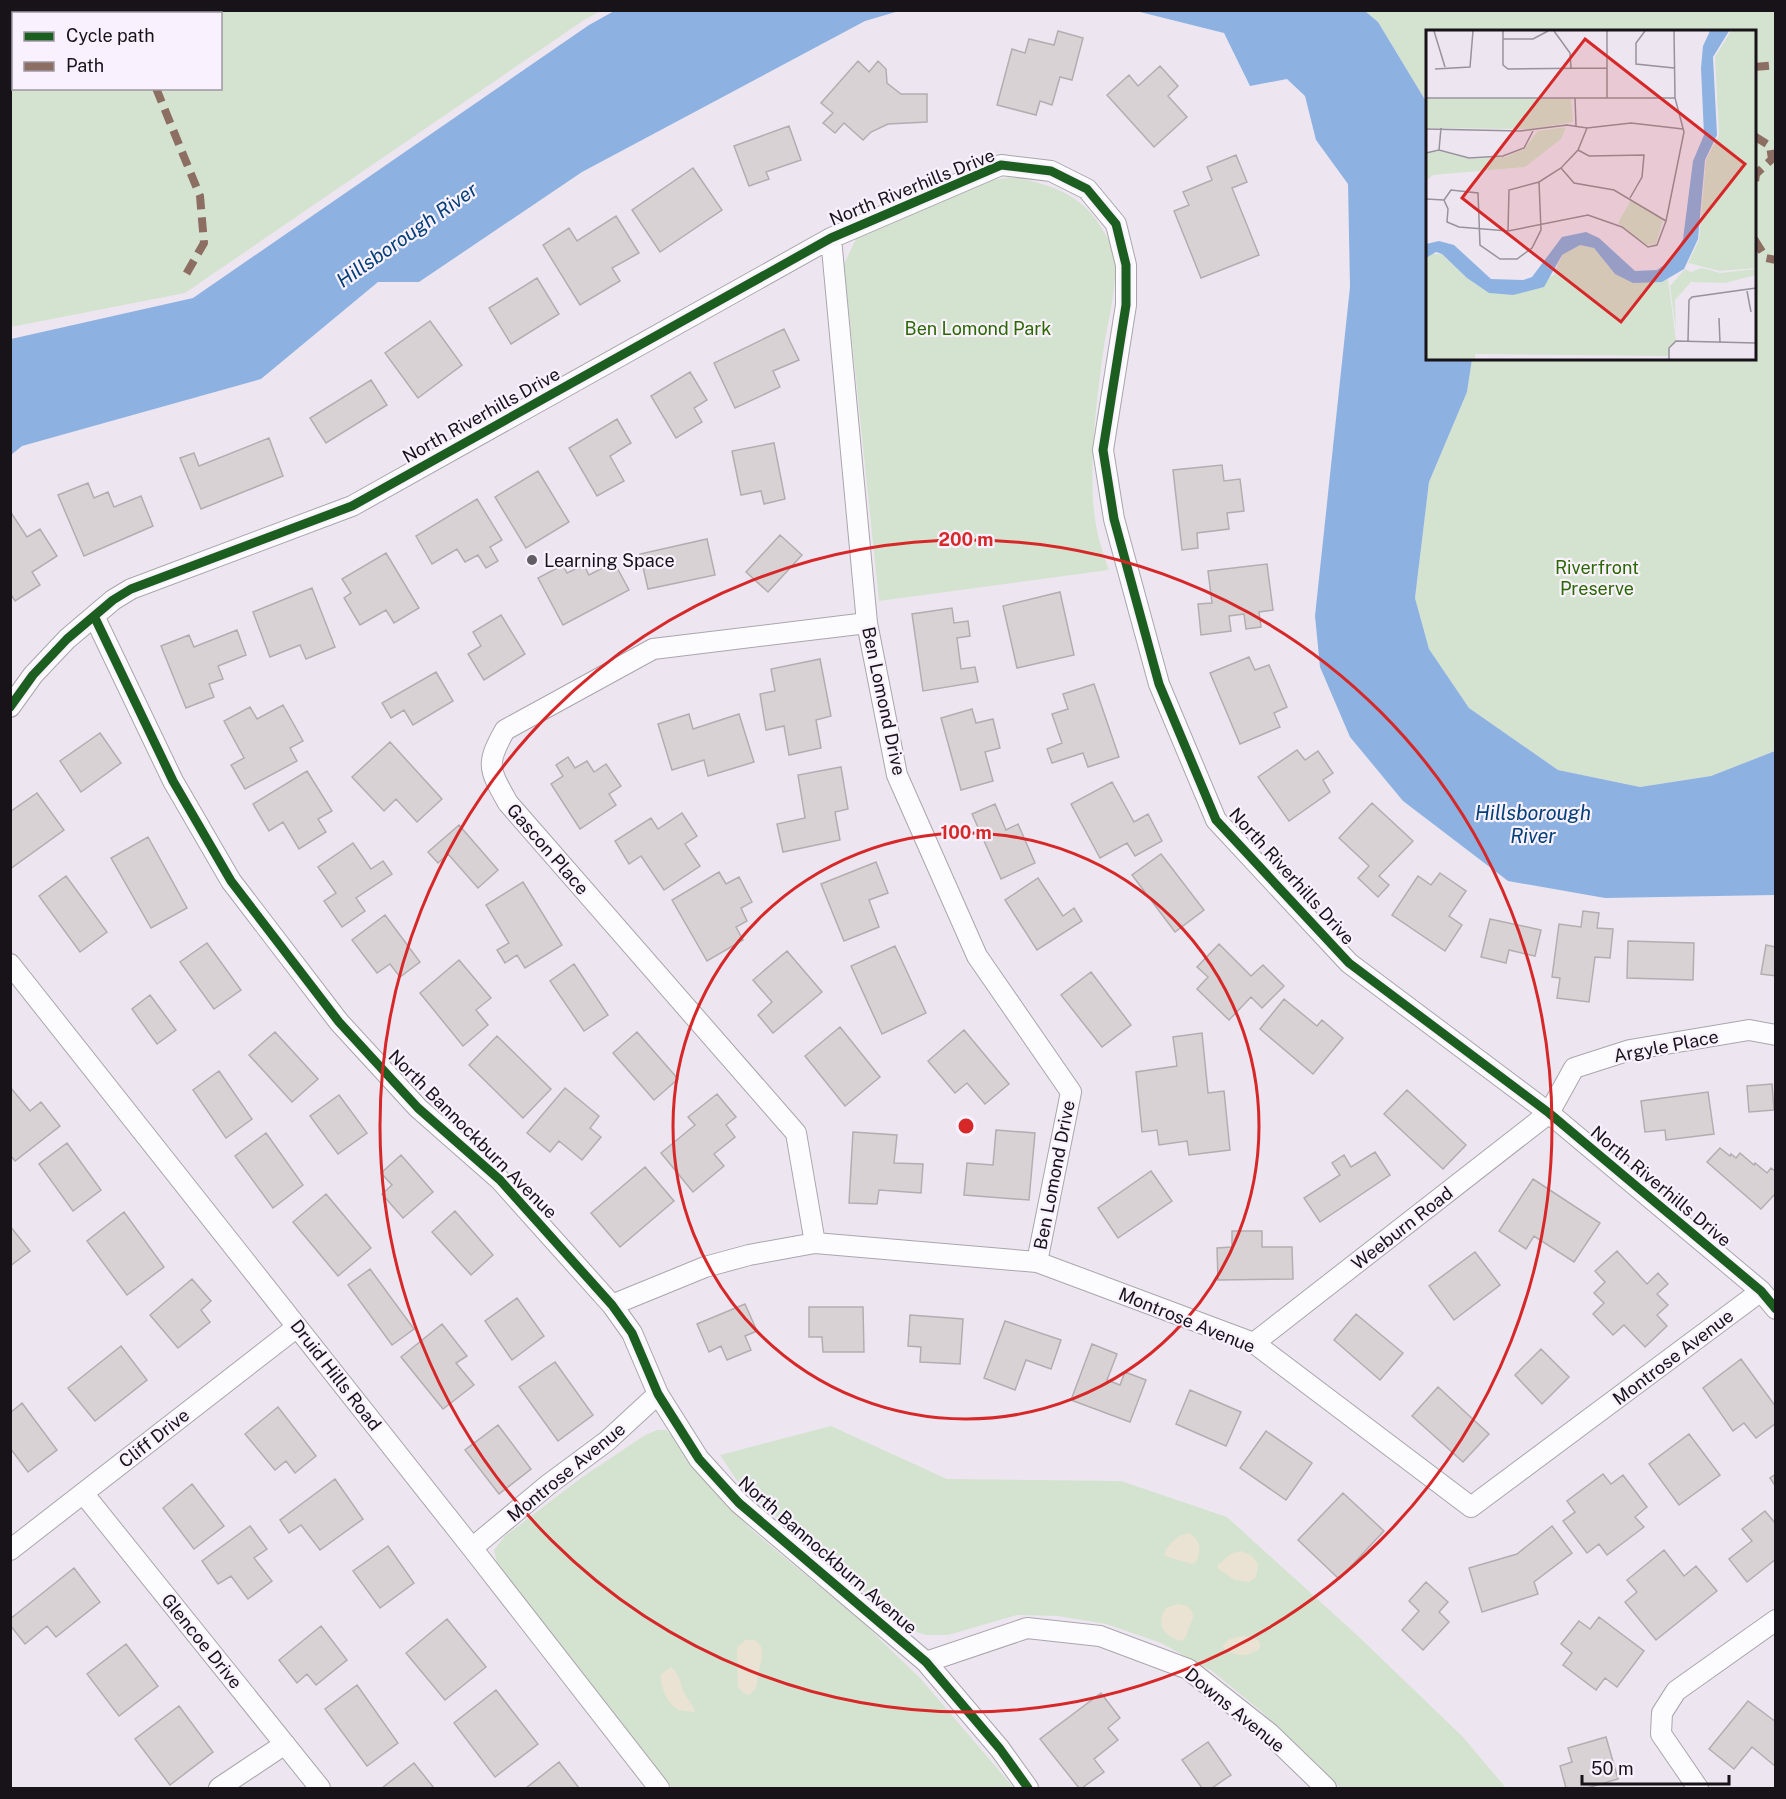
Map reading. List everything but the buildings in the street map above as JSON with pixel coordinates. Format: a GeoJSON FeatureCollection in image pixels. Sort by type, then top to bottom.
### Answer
{"type":"FeatureCollection","features":[{"type":"Feature","properties":{"kind":"street","name":"North Riverhills Drive"},"geometry":{"type":"LineString","coordinates":[[10,707],[40,668],[68,639],[95,618],[113,600],[131,589],[352,506],[831,238],[1001,165],[1051,171],[1088,189],[1116,224],[1126,265],[1126,305],[1103,450],[1114,519],[1159,684],[1216,820],[1349,963],[1549,1113],[1761,1291],[1776,1310]]}},
{"type":"Feature","properties":{"kind":"street","name":"Ben Lomond Drive"},"geometry":{"type":"LineString","coordinates":[[831,238],[867,623],[897,775],[977,956],[1071,1092],[1037,1262]]}},
{"type":"Feature","properties":{"kind":"street","name":"North Bannockburn Avenue"},"geometry":{"type":"LineString","coordinates":[[95,618],[173,781],[231,881],[339,1022],[418,1108],[500,1180],[612,1305],[632,1333],[658,1394],[699,1460],[739,1503],[926,1662],[1000,1749],[1028,1788]]}},
{"type":"Feature","properties":{"kind":"street","name":"Gascon Place"},"geometry":{"type":"LineString","coordinates":[[815,1243],[796,1133],[508,803],[492,774],[493,752],[505,730],[653,650],[867,623]]}},
{"type":"Feature","properties":{"kind":"street","name":"Druid Hills Road"},"geometry":{"type":"LineString","coordinates":[[10,964],[659,1788]]}},
{"type":"Feature","properties":{"kind":"street","name":"Argyle Place"},"geometry":{"type":"LineString","coordinates":[[1549,1113],[1574,1068],[1630,1050],[1749,1030],[1776,1035]]}},
{"type":"Feature","properties":{"kind":"street","name":"Weeburn Road"},"geometry":{"type":"LineString","coordinates":[[1254,1343],[1549,1113]]}},
{"type":"Feature","properties":{"kind":"street","name":"Montrose Avenue"},"geometry":{"type":"LineString","coordinates":[[612,1305],[705,1267],[749,1255],[815,1243],[1037,1262],[1254,1343],[1471,1507],[1761,1291]]}},
{"type":"Feature","properties":{"kind":"street","name":"Cliff Drive"},"geometry":{"type":"LineString","coordinates":[[10,1550],[297,1327]]}},
{"type":"Feature","properties":{"kind":"street","name":"Montrose Avenue"},"geometry":{"type":"LineString","coordinates":[[472,1548],[549,1484],[607,1441],[658,1394]]}},
{"type":"Feature","properties":{"kind":"street","name":"Glencoe Drive"},"geometry":{"type":"LineString","coordinates":[[83,1493],[320,1788]]}},
{"type":"Feature","properties":{"kind":"street"},"geometry":{"type":"LineString","coordinates":[[1698,1788],[1661,1734],[1662,1713],[1676,1691],[1776,1620]]}},
{"type":"Feature","properties":{"kind":"street","name":"Downs Avenue"},"geometry":{"type":"LineString","coordinates":[[926,1662],[1027,1628],[1100,1636],[1188,1669],[1269,1733],[1326,1788]]}},
{"type":"Feature","properties":{"kind":"street"},"geometry":{"type":"LineString","coordinates":[[219,1788],[285,1744]]}},
{"type":"Feature","properties":{"kind":"green space"},"geometry":{"type":"Polygon","coordinates":[[[11,10],[601,10],[584,20],[185,293],[11,327],[11,10]]]}},
{"type":"Feature","properties":{"kind":"green space","name":"Riverfront Preserve"},"geometry":{"type":"Polygon","coordinates":[[[1365,11],[1775,11],[1775,751],[1711,776],[1640,787],[1558,770],[1469,708],[1429,649],[1415,598],[1429,482],[1467,392],[1472,360],[1756,360],[1756,30],[1426,30],[1426,101],[1378,22],[1365,11]]]}},
{"type":"Feature","properties":{"kind":"green space","name":"Ben Lomond Park"},"geometry":{"type":"Polygon","coordinates":[[[1014,177],[1055,188],[1077,200],[1096,219],[1113,248],[1114,286],[1100,374],[1092,469],[1094,515],[1109,570],[879,601],[844,264],[856,239],[993,180],[1014,177]]]}},
{"type":"Feature","properties":{"kind":"green space"},"geometry":{"type":"Polygon","coordinates":[[[831,1426],[947,1479],[1121,1481],[1227,1517],[1358,1636],[1462,1736],[1506,1788],[1340,1788],[1262,1712],[1212,1671],[1161,1643],[1106,1624],[1058,1616],[1017,1615],[948,1635],[926,1635],[907,1629],[742,1488],[720,1455],[831,1426]]]}},
{"type":"Feature","properties":{"kind":"green space"},"geometry":{"type":"Polygon","coordinates":[[[657,1430],[666,1430],[672,1436],[710,1487],[754,1532],[860,1620],[921,1679],[1014,1788],[672,1788],[498,1567],[494,1550],[505,1536],[581,1478],[645,1435],[657,1430]]]}},
{"type":"Feature","properties":{"kind":"sand"},"geometry":{"type":"Polygon","coordinates":[[[1188,1533],[1196,1538],[1199,1546],[1199,1555],[1195,1563],[1191,1564],[1165,1556],[1165,1552],[1172,1543],[1188,1533]]]}},
{"type":"Feature","properties":{"kind":"sand"},"geometry":{"type":"Polygon","coordinates":[[[1241,1551],[1251,1555],[1258,1564],[1256,1577],[1249,1582],[1235,1580],[1217,1568],[1232,1553],[1241,1551]]]}},
{"type":"Feature","properties":{"kind":"sand"},"geometry":{"type":"Polygon","coordinates":[[[1177,1604],[1188,1606],[1194,1615],[1182,1641],[1166,1633],[1161,1624],[1166,1608],[1177,1604]]]}},
{"type":"Feature","properties":{"kind":"sand"},"geometry":{"type":"Polygon","coordinates":[[[1241,1636],[1252,1637],[1260,1642],[1260,1648],[1241,1655],[1231,1653],[1222,1647],[1228,1640],[1241,1636]]]}},
{"type":"Feature","properties":{"kind":"sand"},"geometry":{"type":"Polygon","coordinates":[[[746,1640],[755,1640],[761,1647],[762,1654],[756,1687],[749,1695],[738,1687],[737,1647],[746,1640]]]}},
{"type":"Feature","properties":{"kind":"sand"},"geometry":{"type":"Polygon","coordinates":[[[671,1667],[678,1676],[683,1691],[695,1712],[678,1710],[665,1694],[661,1674],[671,1667]]]}},
{"type":"Feature","properties":{"kind":"water","name":"Hillsborough River"},"geometry":{"type":"Polygon","coordinates":[[[616,10],[899,11],[865,21],[582,172],[419,282],[378,282],[261,379],[22,446],[11,455],[11,339],[193,298],[589,25],[616,10]]]}},
{"type":"Feature","properties":{"kind":"water","name":"Hillsborough River"},"geometry":{"type":"Polygon","coordinates":[[[1136,11],[1365,11],[1378,22],[1426,101],[1426,360],[1472,360],[1467,392],[1429,482],[1415,598],[1429,649],[1469,708],[1558,770],[1640,787],[1711,776],[1775,751],[1775,895],[1605,898],[1508,881],[1403,801],[1350,737],[1320,667],[1315,616],[1350,287],[1348,184],[1316,140],[1305,96],[1287,79],[1250,86],[1224,33],[1136,11]]]}},
{"type":"Feature","properties":{"kind":"marked path"},"geometry":{"type":"LineString","coordinates":[[1756,67],[1776,65]]}},
{"type":"Feature","properties":{"kind":"marked path"},"geometry":{"type":"LineString","coordinates":[[157,90],[200,196],[204,243],[184,278]]}},
{"type":"Feature","properties":{"kind":"marked path"},"geometry":{"type":"LineString","coordinates":[[1756,137],[1770,146],[1772,159],[1756,174]]}},
{"type":"Feature","properties":{"kind":"marked path"},"geometry":{"type":"LineString","coordinates":[[1756,242],[1766,258],[1776,260]]}},
{"type":"Feature","properties":{"kind":"cycle path"},"geometry":{"type":"LineString","coordinates":[[10,707],[33,675],[67,639],[113,600],[131,589],[352,506],[831,238],[1001,165],[1051,171],[1087,189],[1116,224],[1126,265],[1126,305],[1103,450],[1114,519],[1159,684],[1216,820],[1349,963],[1549,1113],[1761,1291],[1776,1309]]}},
{"type":"Feature","properties":{"kind":"cycle path"},"geometry":{"type":"LineString","coordinates":[[95,618],[173,781],[231,881],[339,1022],[418,1108],[500,1180],[612,1305],[632,1333],[658,1394],[699,1459],[739,1503],[926,1662],[1000,1749],[1028,1788]]}},
{"type":"Feature","properties":{"kind":"place","name":"Learning Space"},"geometry":{"type":"Point","coordinates":[532,560]}}]}
